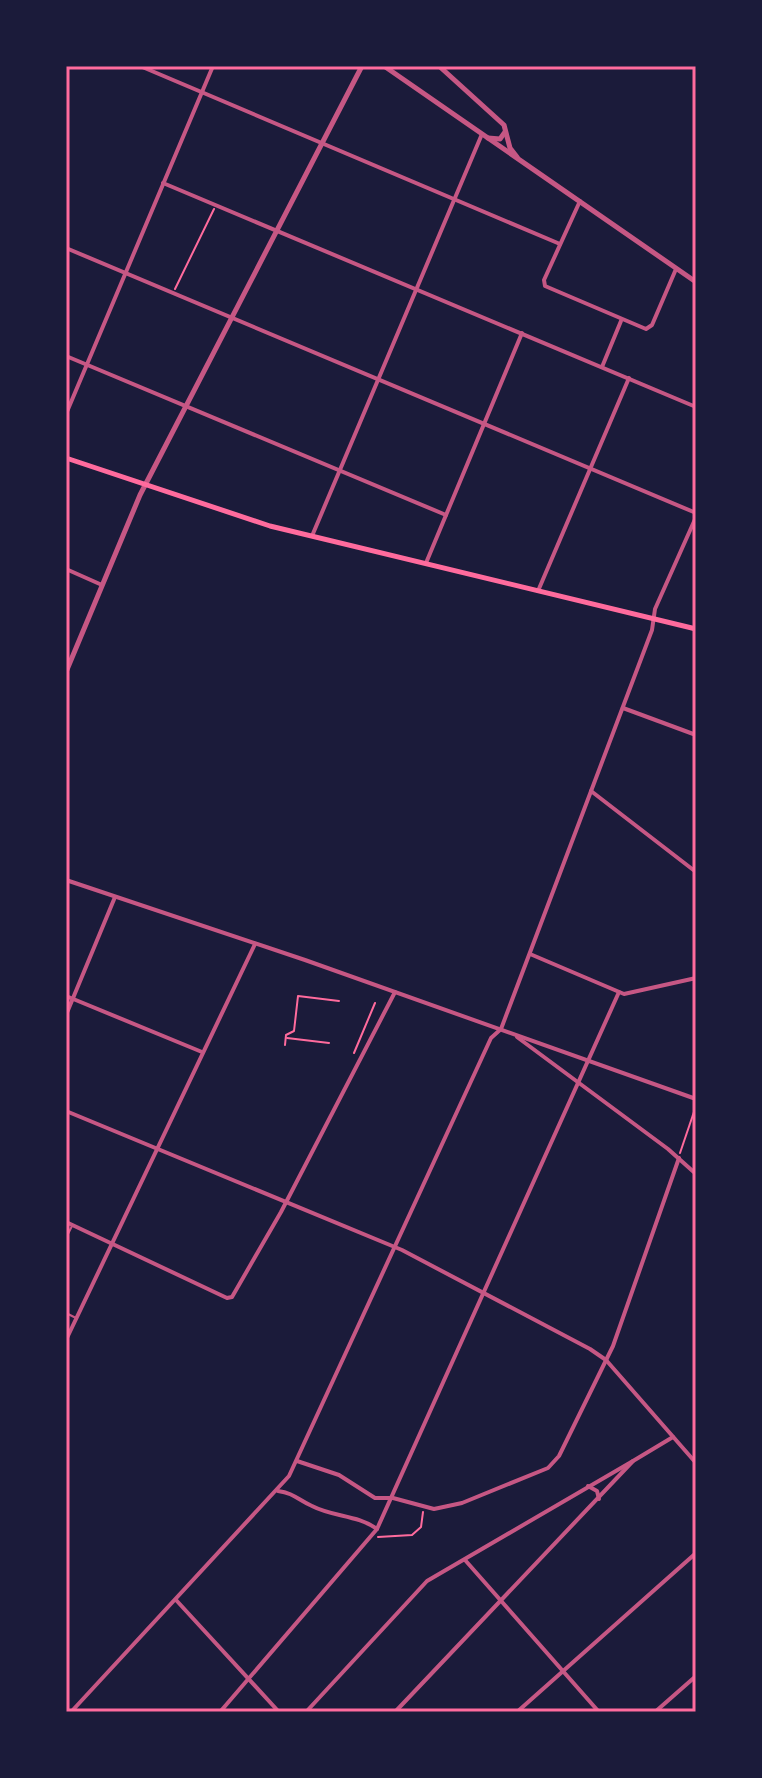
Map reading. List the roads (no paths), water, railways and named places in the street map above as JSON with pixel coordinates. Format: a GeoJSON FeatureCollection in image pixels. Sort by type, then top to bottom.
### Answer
{"type":"FeatureCollection","features":[{"type":"Feature","properties":{"kind":"main road"},"geometry":{"type":"LineString","coordinates":[[66,458],[145,486],[312,536],[696,629]]}},
{"type":"Feature","properties":{"kind":"street"},"geometry":{"type":"LineString","coordinates":[[140,66],[560,244]]}},
{"type":"Feature","properties":{"kind":"street"},"geometry":{"type":"LineString","coordinates":[[66,414],[213,66]]}},
{"type":"Feature","properties":{"kind":"street"},"geometry":{"type":"LineString","coordinates":[[66,672],[145,486],[362,66]]}},
{"type":"Feature","properties":{"kind":"street"},"geometry":{"type":"LineString","coordinates":[[384,66],[696,282]]}},
{"type":"Feature","properties":{"kind":"street"},"geometry":{"type":"LineString","coordinates":[[439,66],[504,125],[517,157]]}},
{"type":"Feature","properties":{"kind":"street"},"geometry":{"type":"LineString","coordinates":[[485,136],[500,139],[505,131]]}},
{"type":"Feature","properties":{"kind":"street"},"geometry":{"type":"LineString","coordinates":[[312,536],[455,198],[485,136]]}},
{"type":"Feature","properties":{"kind":"street"},"geometry":{"type":"LineString","coordinates":[[163,183],[696,407]]}},
{"type":"Feature","properties":{"kind":"street"},"geometry":{"type":"LineString","coordinates":[[580,201],[544,285],[621,321],[646,329],[652,325],[676,269]]}},
{"type":"Feature","properties":{"kind":"street"},"geometry":{"type":"LineString","coordinates":[[66,248],[696,515],[501,1029],[491,1038],[297,1461],[278,1491],[71,1712]]}},
{"type":"Feature","properties":{"kind":"street"},"geometry":{"type":"LineString","coordinates":[[602,367],[621,321]]}},
{"type":"Feature","properties":{"kind":"street"},"geometry":{"type":"LineString","coordinates":[[426,563],[522,333]]}},
{"type":"Feature","properties":{"kind":"street"},"geometry":{"type":"LineString","coordinates":[[66,356],[446,515]]}},
{"type":"Feature","properties":{"kind":"street"},"geometry":{"type":"LineString","coordinates":[[538,591],[629,378]]}},
{"type":"Feature","properties":{"kind":"street"},"geometry":{"type":"LineString","coordinates":[[66,569],[102,585]]}},
{"type":"Feature","properties":{"kind":"street"},"geometry":{"type":"LineString","coordinates":[[622,707],[696,735]]}},
{"type":"Feature","properties":{"kind":"street"},"geometry":{"type":"LineString","coordinates":[[591,791],[696,872]]}},
{"type":"Feature","properties":{"kind":"street"},"geometry":{"type":"LineString","coordinates":[[66,880],[696,1099]]}},
{"type":"Feature","properties":{"kind":"street"},"geometry":{"type":"LineString","coordinates":[[66,1015],[115,897]]}},
{"type":"Feature","properties":{"kind":"street"},"geometry":{"type":"LineString","coordinates":[[66,1340],[255,944]]}},
{"type":"Feature","properties":{"kind":"street"},"geometry":{"type":"LineString","coordinates":[[530,954],[619,992],[646,991],[696,978]]}},
{"type":"Feature","properties":{"kind":"street"},"geometry":{"type":"LineString","coordinates":[[66,1222],[227,1298],[236,1293],[395,992]]}},
{"type":"Feature","properties":{"kind":"street"},"geometry":{"type":"LineString","coordinates":[[220,1712],[377,1529],[619,992]]}},
{"type":"Feature","properties":{"kind":"street"},"geometry":{"type":"LineString","coordinates":[[66,996],[202,1052]]}},
{"type":"Feature","properties":{"kind":"street"},"geometry":{"type":"LineString","coordinates":[[513,1033],[696,1174]]}},
{"type":"Feature","properties":{"kind":"street"},"geometry":{"type":"LineString","coordinates":[[66,1111],[393,1248],[606,1360],[696,1463]]}},
{"type":"Feature","properties":{"kind":"street"},"geometry":{"type":"LineString","coordinates":[[297,1461],[339,1475],[375,1498],[393,1498],[422,1507],[444,1508],[548,1468],[559,1456],[606,1360],[679,1158]]}},
{"type":"Feature","properties":{"kind":"street"},"geometry":{"type":"LineString","coordinates":[[306,1712],[422,1586],[673,1437]]}},
{"type":"Feature","properties":{"kind":"street"},"geometry":{"type":"LineString","coordinates":[[395,1712],[633,1461]]}},
{"type":"Feature","properties":{"kind":"street"},"geometry":{"type":"LineString","coordinates":[[588,1485],[597,1491],[599,1499]]}},
{"type":"Feature","properties":{"kind":"street"},"geometry":{"type":"LineString","coordinates":[[278,1491],[294,1494],[312,1507],[368,1523],[377,1529]]}},
{"type":"Feature","properties":{"kind":"street"},"geometry":{"type":"LineString","coordinates":[[517,1712],[696,1553]]}},
{"type":"Feature","properties":{"kind":"street"},"geometry":{"type":"LineString","coordinates":[[465,1560],[599,1712]]}},
{"type":"Feature","properties":{"kind":"street"},"geometry":{"type":"LineString","coordinates":[[176,1600],[279,1712]]}},
{"type":"Feature","properties":{"kind":"street"},"geometry":{"type":"LineString","coordinates":[[655,1712],[696,1676]]}},
{"type":"Feature","properties":{"kind":"lane"},"geometry":{"type":"LineString","coordinates":[[66,1238],[72,1225]]}},
{"type":"Feature","properties":{"kind":"lane"},"geometry":{"type":"LineString","coordinates":[[66,1313],[76,1318]]}}]}
